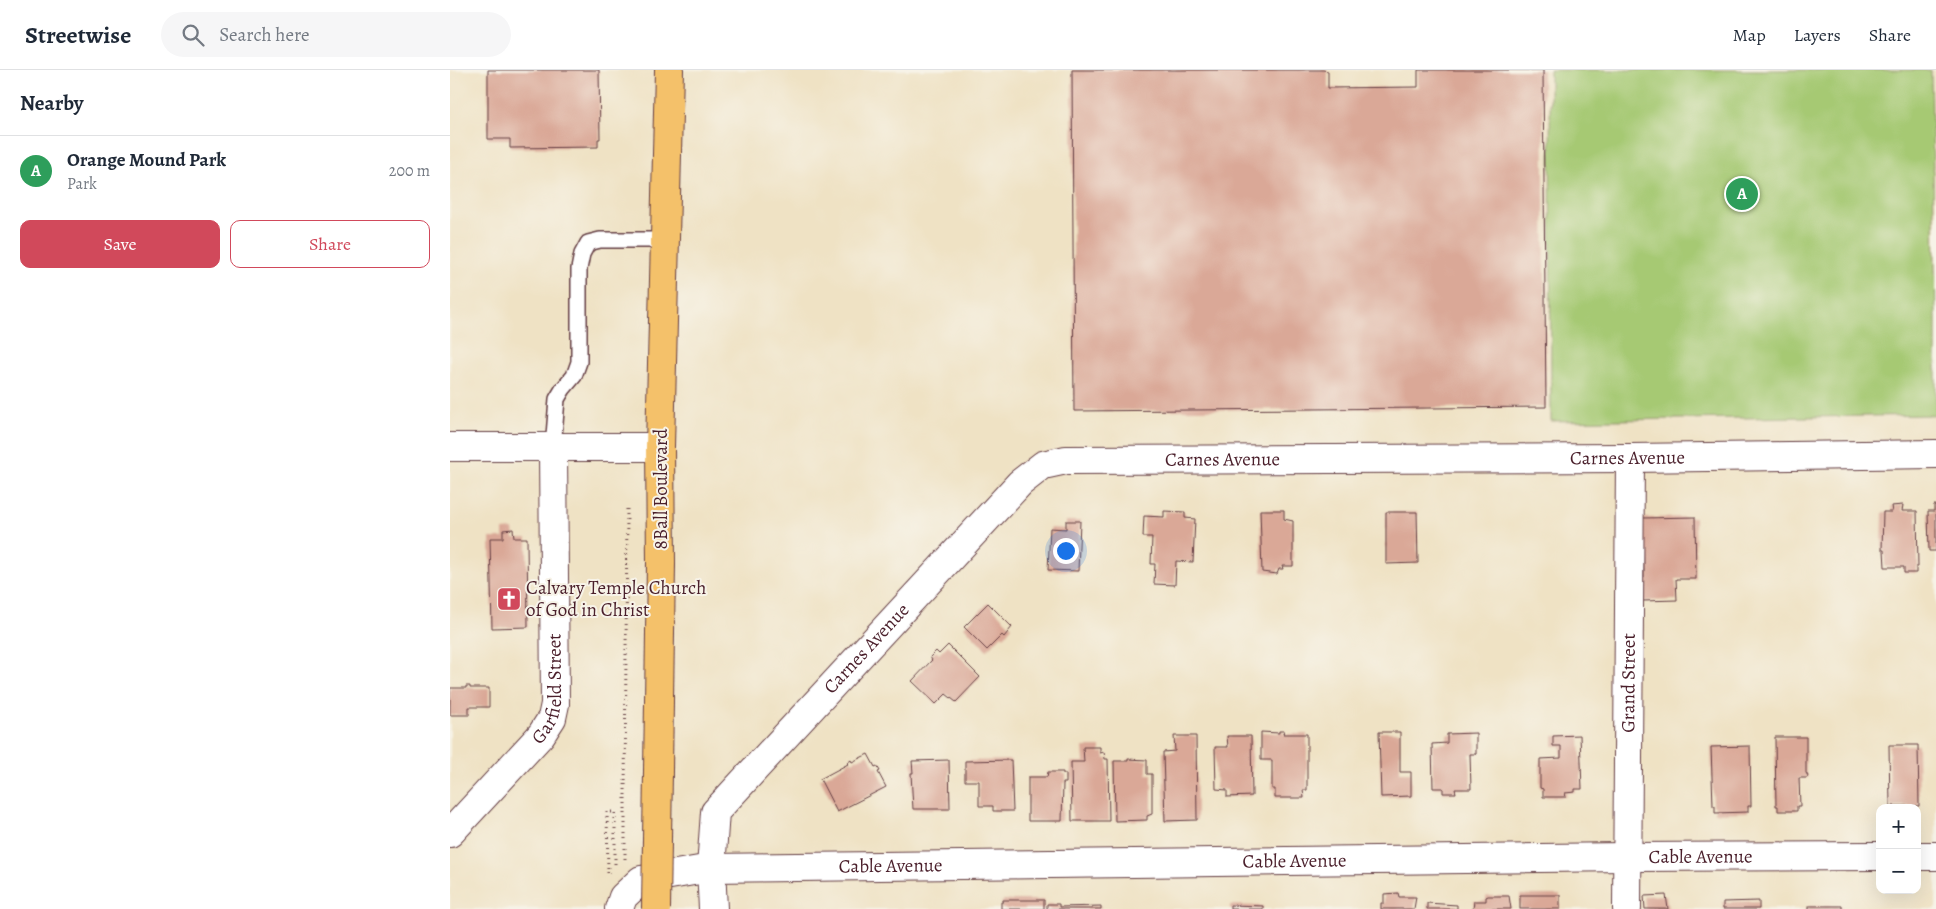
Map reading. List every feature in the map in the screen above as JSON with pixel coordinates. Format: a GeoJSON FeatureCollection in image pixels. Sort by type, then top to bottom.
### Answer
{"type":"FeatureCollection","features":[{"type":"Feature","properties":{"kind":"main road","name":"8Ball Boulevard"},"geometry":{"type":"LineString","coordinates":[[656,909],[661,563],[660,447],[669,70]]}},
{"type":"Feature","properties":{"kind":"street"},"geometry":{"type":"LineString","coordinates":[[450,448],[660,447]]}},
{"type":"Feature","properties":{"kind":"street","name":"Garfield Street"},"geometry":{"type":"LineString","coordinates":[[450,833],[460,810],[541,735],[552,718],[554,704],[553,448]]}},
{"type":"Feature","properties":{"kind":"street","name":"Carnes Avenue"},"geometry":{"type":"LineString","coordinates":[[712,909],[711,868],[715,812],[1020,483],[1043,465],[1066,460],[1630,458],[1936,454]]}},
{"type":"Feature","properties":{"kind":"street","name":"Grand Street"},"geometry":{"type":"LineString","coordinates":[[1627,909],[1630,458]]}},
{"type":"Feature","properties":{"kind":"street","name":"Cable Avenue"},"geometry":{"type":"LineString","coordinates":[[619,909],[623,897],[641,880],[711,868],[1627,857],[1876,856]]}},
{"type":"Feature","properties":{"kind":"street"},"geometry":{"type":"LineString","coordinates":[[1921,856],[1936,856]]}},
{"type":"Feature","properties":{"kind":"lane"},"geometry":{"type":"LineString","coordinates":[[553,448],[557,399],[574,376],[579,362],[579,269],[582,254],[588,244],[600,240],[665,240]]}},
{"type":"Feature","properties":{"kind":"path"},"geometry":{"type":"LineString","coordinates":[[625,867],[627,509]]}},
{"type":"Feature","properties":{"kind":"path"},"geometry":{"type":"LineString","coordinates":[[608,837],[607,812],[615,812],[616,867]]}},
{"type":"Feature","properties":{"kind":"green space"},"geometry":{"type":"Polygon","coordinates":[[[1550,70],[1931,70],[1936,415],[1551,421],[1550,70]]]}},
{"type":"Feature","properties":{"kind":"building"},"geometry":{"type":"Polygon","coordinates":[[[488,70],[599,70],[600,139],[598,139],[598,147],[510,148],[510,139],[488,139],[488,70]]]}},
{"type":"Feature","properties":{"kind":"building"},"geometry":{"type":"Polygon","coordinates":[[[1072,70],[1323,70],[1328,71],[1328,88],[1418,87],[1418,70],[1543,70],[1546,407],[1074,411],[1072,70]]]}},
{"type":"Feature","properties":{"kind":"building"},"geometry":{"type":"Polygon","coordinates":[[[1903,505],[1902,511],[1917,511],[1918,567],[1916,567],[1916,573],[1904,573],[1904,567],[1885,567],[1884,550],[1882,550],[1883,512],[1892,512],[1891,506],[1903,505]]]}},
{"type":"Feature","properties":{"kind":"building"},"geometry":{"type":"Polygon","coordinates":[[[1934,505],[1936,505],[1936,551],[1929,551],[1928,511],[1934,511],[1934,505]]]}},
{"type":"Feature","properties":{"kind":"building"},"geometry":{"type":"Polygon","coordinates":[[[1260,510],[1284,510],[1284,519],[1293,521],[1293,566],[1282,566],[1283,569],[1279,569],[1277,574],[1262,572],[1260,510]]]}},
{"type":"Feature","properties":{"kind":"building"},"geometry":{"type":"Polygon","coordinates":[[[1164,511],[1185,512],[1185,518],[1195,519],[1193,562],[1176,561],[1175,585],[1154,584],[1155,564],[1151,564],[1152,537],[1143,537],[1144,516],[1164,517],[1164,511]]]}},
{"type":"Feature","properties":{"kind":"building"},"geometry":{"type":"Polygon","coordinates":[[[1386,512],[1417,512],[1418,563],[1386,564],[1386,512]]]}},
{"type":"Feature","properties":{"kind":"building"},"geometry":{"type":"Polygon","coordinates":[[[1695,517],[1696,579],[1676,579],[1677,600],[1643,601],[1640,578],[1644,577],[1643,518],[1695,517]]]}},
{"type":"Feature","properties":{"kind":"building"},"geometry":{"type":"Polygon","coordinates":[[[1066,521],[1080,521],[1078,571],[1048,570],[1050,528],[1066,529],[1066,521]]]}},
{"type":"Feature","properties":{"kind":"building","name":"Calvary Temple Church of God in Christ"},"geometry":{"type":"Polygon","coordinates":[[[513,529],[514,538],[527,538],[528,627],[492,628],[490,538],[503,538],[503,530],[513,529]]]}},
{"type":"Feature","properties":{"kind":"building"},"geometry":{"type":"Polygon","coordinates":[[[988,603],[1012,627],[1004,637],[1002,635],[987,650],[964,627],[988,603]]]}},
{"type":"Feature","properties":{"kind":"building"},"geometry":{"type":"Polygon","coordinates":[[[948,645],[980,677],[956,702],[946,694],[936,704],[912,681],[932,660],[930,657],[936,651],[939,654],[948,645]]]}},
{"type":"Feature","properties":{"kind":"building"},"geometry":{"type":"Polygon","coordinates":[[[466,686],[470,686],[470,688],[489,688],[489,707],[469,707],[469,715],[450,715],[450,688],[466,688],[466,686]]]}},
{"type":"Feature","properties":{"kind":"building"},"geometry":{"type":"Polygon","coordinates":[[[1279,731],[1284,731],[1283,734],[1307,734],[1307,790],[1303,790],[1304,798],[1275,798],[1275,789],[1272,789],[1272,760],[1261,760],[1261,732],[1279,733],[1279,731]]]}},
{"type":"Feature","properties":{"kind":"building"},"geometry":{"type":"Polygon","coordinates":[[[1379,732],[1400,732],[1400,772],[1411,772],[1411,796],[1381,797],[1379,732]]]}},
{"type":"Feature","properties":{"kind":"building"},"geometry":{"type":"Polygon","coordinates":[[[1476,733],[1476,754],[1470,754],[1471,789],[1455,789],[1456,793],[1443,793],[1443,788],[1433,788],[1432,744],[1447,743],[1447,734],[1476,733]]]}},
{"type":"Feature","properties":{"kind":"building"},"geometry":{"type":"Polygon","coordinates":[[[1580,735],[1582,789],[1575,789],[1575,792],[1565,793],[1566,797],[1543,797],[1543,789],[1540,788],[1540,759],[1561,758],[1561,746],[1553,746],[1553,736],[1580,735]]]}},
{"type":"Feature","properties":{"kind":"building"},"geometry":{"type":"Polygon","coordinates":[[[1174,736],[1196,736],[1197,820],[1165,821],[1163,752],[1175,751],[1174,736]]]}},
{"type":"Feature","properties":{"kind":"building"},"geometry":{"type":"Polygon","coordinates":[[[1227,736],[1251,736],[1252,796],[1227,797],[1227,790],[1216,789],[1215,747],[1228,747],[1227,736]]]}},
{"type":"Feature","properties":{"kind":"building"},"geometry":{"type":"Polygon","coordinates":[[[1775,737],[1806,737],[1806,773],[1808,776],[1807,778],[1799,778],[1800,806],[1797,806],[1797,811],[1778,811],[1778,806],[1776,806],[1775,737]]]}},
{"type":"Feature","properties":{"kind":"building"},"geometry":{"type":"Polygon","coordinates":[[[1889,745],[1918,745],[1919,804],[1890,804],[1889,745]]]}},
{"type":"Feature","properties":{"kind":"building"},"geometry":{"type":"Polygon","coordinates":[[[1750,746],[1751,806],[1748,806],[1748,812],[1715,813],[1715,806],[1713,806],[1711,747],[1750,746]]]}},
{"type":"Feature","properties":{"kind":"building"},"geometry":{"type":"Polygon","coordinates":[[[1083,747],[1100,747],[1100,753],[1104,752],[1105,759],[1108,759],[1109,821],[1072,821],[1071,762],[1084,762],[1083,747]]]}},
{"type":"Feature","properties":{"kind":"building"},"geometry":{"type":"Polygon","coordinates":[[[868,754],[875,767],[877,766],[880,771],[878,772],[886,787],[837,812],[820,779],[848,764],[851,760],[852,762],[868,754]]]}},
{"type":"Feature","properties":{"kind":"building"},"geometry":{"type":"Polygon","coordinates":[[[1128,759],[1147,760],[1147,774],[1152,774],[1152,814],[1147,816],[1147,820],[1115,821],[1114,761],[1128,761],[1128,759]]]}},
{"type":"Feature","properties":{"kind":"building"},"geometry":{"type":"Polygon","coordinates":[[[949,760],[950,809],[913,809],[912,761],[949,760]]]}},
{"type":"Feature","properties":{"kind":"building"},"geometry":{"type":"Polygon","coordinates":[[[1011,760],[1013,811],[993,811],[993,806],[979,806],[979,781],[965,781],[965,761],[1011,760]]]}},
{"type":"Feature","properties":{"kind":"building"},"geometry":{"type":"Polygon","coordinates":[[[1048,772],[1063,772],[1063,774],[1066,774],[1066,783],[1063,783],[1062,821],[1028,821],[1028,777],[1047,777],[1048,772]]]}},
{"type":"Feature","properties":{"kind":"building"},"geometry":{"type":"Polygon","coordinates":[[[1398,893],[1399,897],[1416,897],[1414,909],[1381,909],[1381,903],[1384,903],[1384,894],[1398,893]]]}},
{"type":"Feature","properties":{"kind":"building"},"geometry":{"type":"Polygon","coordinates":[[[1520,895],[1560,895],[1560,909],[1520,909],[1520,895]]]}},
{"type":"Feature","properties":{"kind":"building"},"geometry":{"type":"Polygon","coordinates":[[[1666,895],[1668,909],[1645,909],[1644,896],[1666,895]]]}},
{"type":"Feature","properties":{"kind":"building"},"geometry":{"type":"Polygon","coordinates":[[[1488,896],[1509,896],[1511,909],[1473,909],[1474,901],[1486,901],[1488,896]]]}},
{"type":"Feature","properties":{"kind":"building"},"geometry":{"type":"Polygon","coordinates":[[[1003,900],[1044,900],[1044,909],[1001,909],[1001,902],[1003,900]]]}},
{"type":"Feature","properties":{"kind":"building"},"geometry":{"type":"Polygon","coordinates":[[[1759,901],[1759,909],[1723,909],[1723,902],[1759,901]]]}},
{"type":"Feature","properties":{"kind":"building"},"geometry":{"type":"Polygon","coordinates":[[[1427,903],[1457,905],[1457,909],[1427,909],[1427,903]]]}},
{"type":"Feature","properties":{"kind":"building"},"geometry":{"type":"Polygon","coordinates":[[[1047,904],[1059,904],[1059,907],[1101,906],[1101,909],[1047,909],[1047,904]]]}},
{"type":"Feature","properties":{"kind":"building"},"geometry":{"type":"Polygon","coordinates":[[[1230,905],[1263,906],[1263,909],[1230,909],[1230,905]]]}},
{"type":"Feature","properties":{"kind":"building"},"geometry":{"type":"Polygon","coordinates":[[[1809,906],[1842,906],[1842,909],[1809,909],[1809,906]]]}},
{"type":"Feature","properties":{"kind":"place","name":"Orange Mound Park"},"geometry":{"type":"Point","coordinates":[1742,194]}},
{"type":"Feature","properties":{"kind":"place","name":"Calvary Temple Church of God in Christ"},"geometry":{"type":"Point","coordinates":[509,599]}}]}
